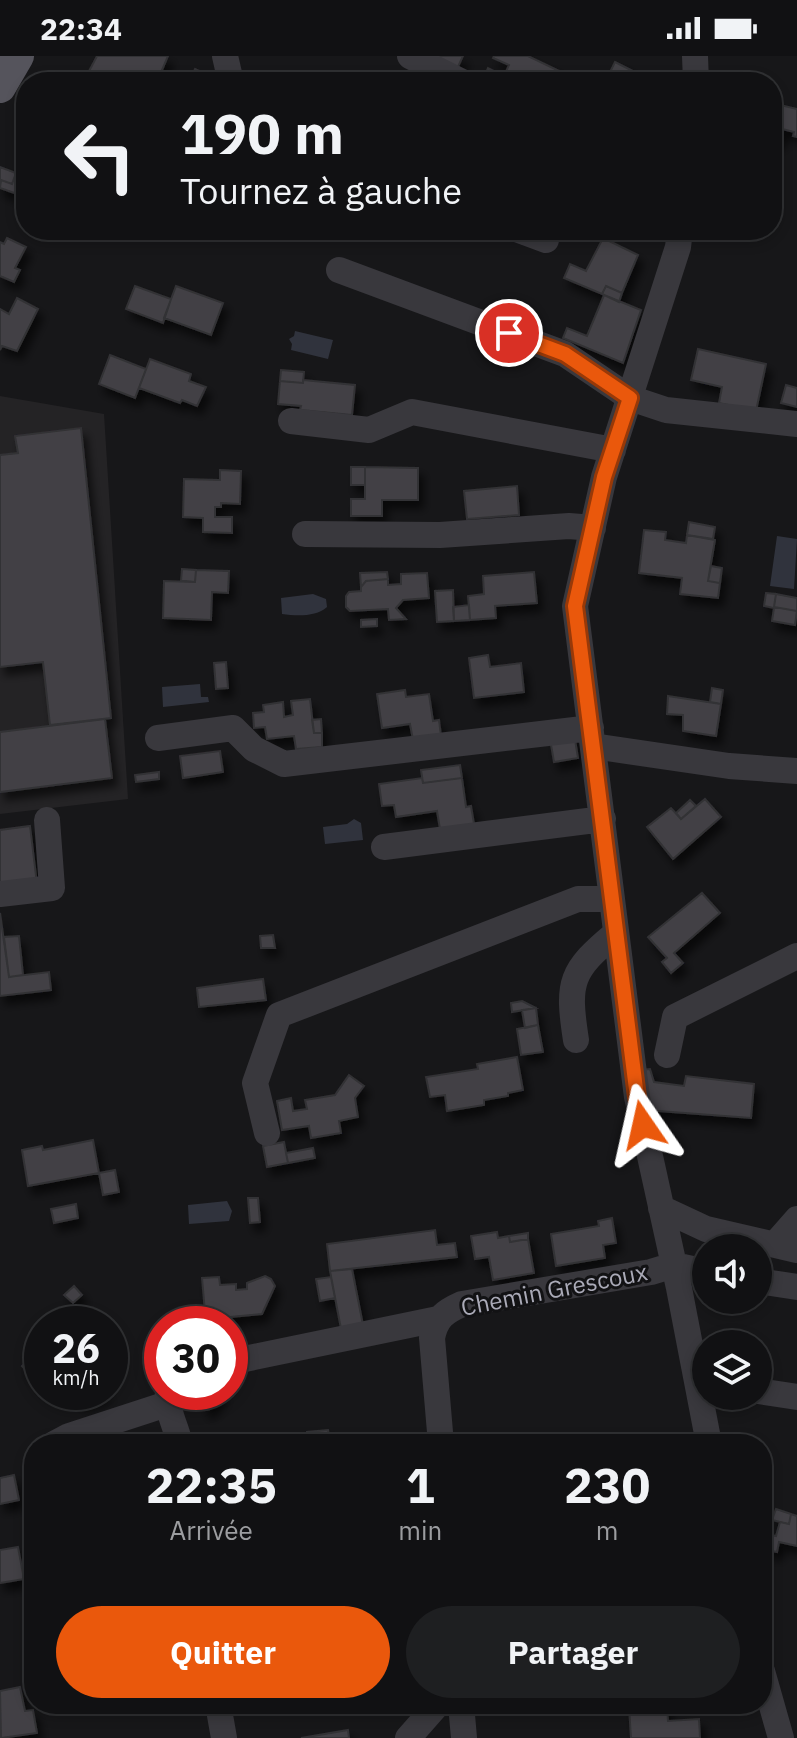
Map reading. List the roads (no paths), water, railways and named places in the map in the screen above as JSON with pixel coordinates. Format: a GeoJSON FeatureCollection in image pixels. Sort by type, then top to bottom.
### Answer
{"type":"FeatureCollection","features":[{"type":"Feature","properties":{"kind":"main road"},"geometry":{"type":"LineString","coordinates":[[0,87],[18,56]]}},
{"type":"Feature","properties":{"kind":"street"},"geometry":{"type":"LineString","coordinates":[[410,56],[442,72]]}},
{"type":"Feature","properties":{"kind":"street"},"geometry":{"type":"LineString","coordinates":[[679,240],[613,450],[575,606],[637,1097],[692,1346]]}},
{"type":"Feature","properties":{"kind":"street"},"geometry":{"type":"LineString","coordinates":[[339,270],[565,354],[630,398],[666,410],[797,424]]}},
{"type":"Feature","properties":{"kind":"street"},"geometry":{"type":"LineString","coordinates":[[291,421],[369,430],[412,412],[613,450]]}},
{"type":"Feature","properties":{"kind":"street"},"geometry":{"type":"LineString","coordinates":[[305,534],[440,535],[569,526],[593,528]]}},
{"type":"Feature","properties":{"kind":"street"},"geometry":{"type":"LineString","coordinates":[[158,738],[233,728],[254,749],[284,764],[592,737],[729,766],[797,771]]}},
{"type":"Feature","properties":{"kind":"street"},"geometry":{"type":"LineString","coordinates":[[384,847],[603,819]]}},
{"type":"Feature","properties":{"kind":"street"},"geometry":{"type":"LineString","coordinates":[[0,894],[52,888],[47,820]]}},
{"type":"Feature","properties":{"kind":"street"},"geometry":{"type":"LineString","coordinates":[[267,1133],[255,1083],[279,1015],[578,899],[612,899]]}},
{"type":"Feature","properties":{"kind":"street"},"geometry":{"type":"LineString","coordinates":[[576,1040],[570,1000],[575,977],[597,949],[616,933]]}},
{"type":"Feature","properties":{"kind":"street"},"geometry":{"type":"LineString","coordinates":[[667,1055],[675,1017],[797,956]]}},
{"type":"Feature","properties":{"kind":"street"},"geometry":{"type":"LineString","coordinates":[[661,1208],[706,1229],[786,1247],[797,1219]]}},
{"type":"Feature","properties":{"kind":"street"},"geometry":{"type":"LineString","coordinates":[[674,1265],[692,1269]]}},
{"type":"Feature","properties":{"kind":"street","name":"Chemin Grescoux"},"geometry":{"type":"LineString","coordinates":[[440,1434],[432,1338],[438,1319],[444,1312],[462,1304],[674,1265]]}},
{"type":"Feature","properties":{"kind":"street"},"geometry":{"type":"LineString","coordinates":[[772,1283],[797,1287]]}},
{"type":"Feature","properties":{"kind":"street","name":"Chemin Grescoux"},"geometry":{"type":"LineString","coordinates":[[248,1358],[438,1319]]}},
{"type":"Feature","properties":{"kind":"street"},"geometry":{"type":"LineString","coordinates":[[772,1393],[797,1397]]}},
{"type":"Feature","properties":{"kind":"street"},"geometry":{"type":"LineString","coordinates":[[74,1434],[144,1407]]}},
{"type":"Feature","properties":{"kind":"street"},"geometry":{"type":"LineString","coordinates":[[171,1410],[178,1434]]}},
{"type":"Feature","properties":{"kind":"street"},"geometry":{"type":"LineString","coordinates":[[705,1410],[708,1434]]}},
{"type":"Feature","properties":{"kind":"street"},"geometry":{"type":"LineString","coordinates":[[772,1706],[781,1738]]}},
{"type":"Feature","properties":{"kind":"street"},"geometry":{"type":"LineString","coordinates":[[220,1714],[224,1738]]}},
{"type":"Feature","properties":{"kind":"street"},"geometry":{"type":"LineString","coordinates":[[408,1738],[429,1714]]}},
{"type":"Feature","properties":{"kind":"street"},"geometry":{"type":"LineString","coordinates":[[462,1714],[464,1738]]}}]}
